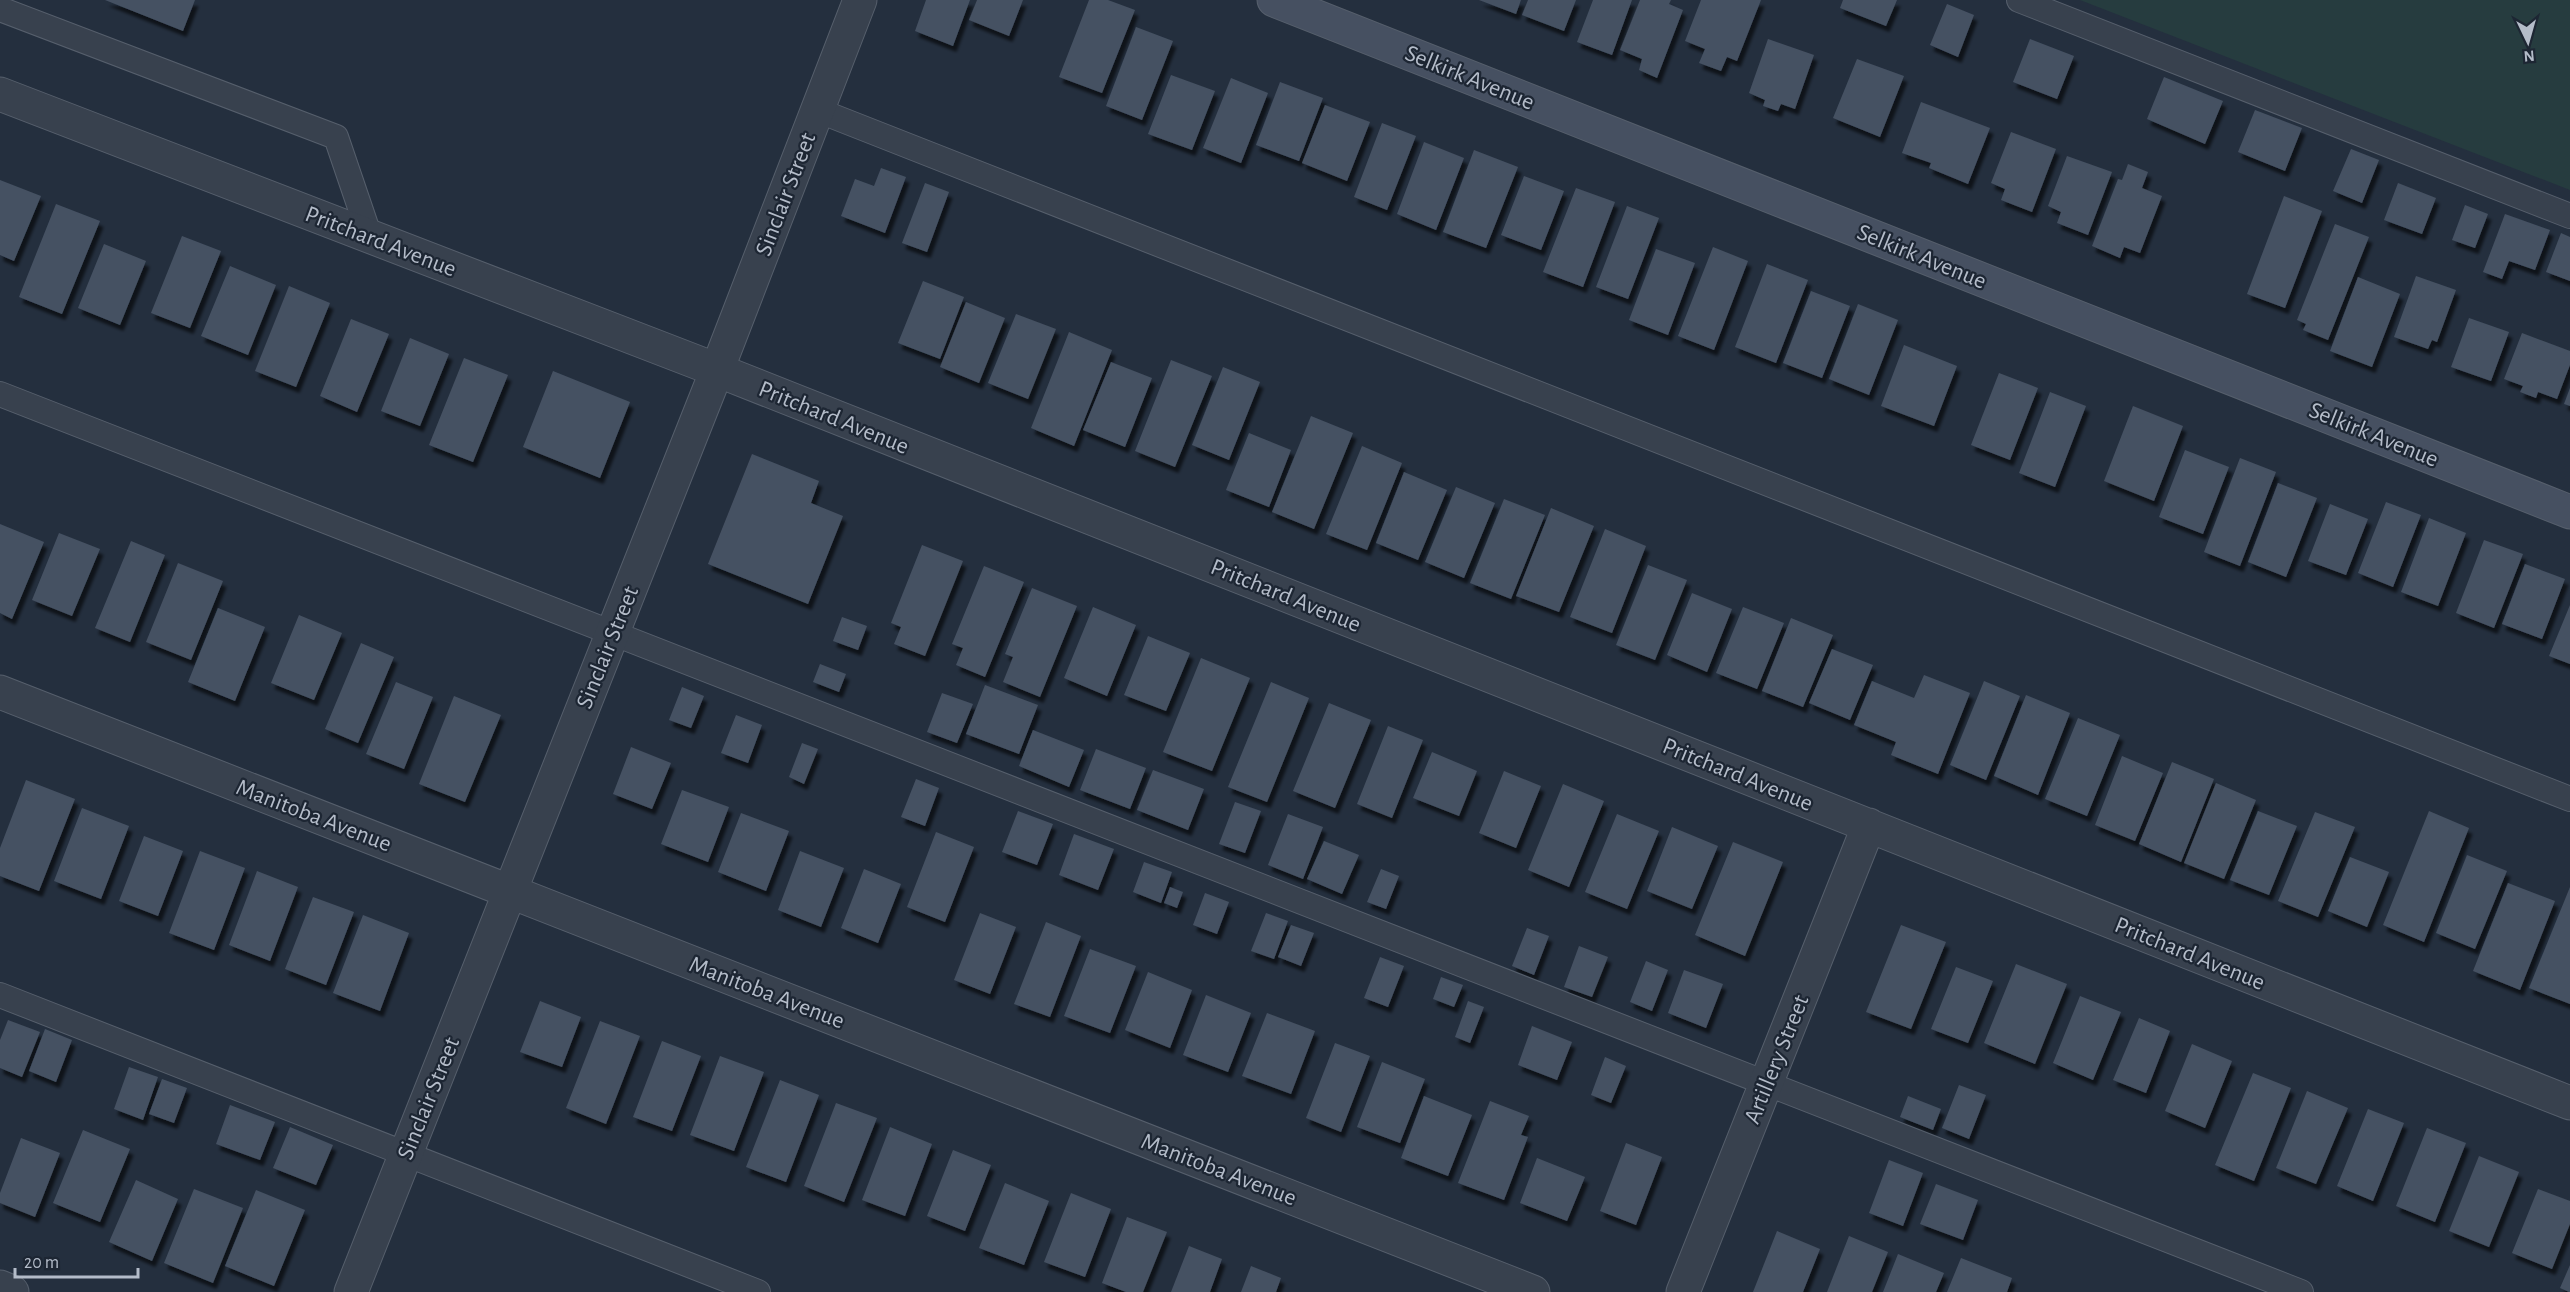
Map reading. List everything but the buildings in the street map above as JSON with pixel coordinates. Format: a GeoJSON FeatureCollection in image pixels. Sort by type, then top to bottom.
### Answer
{"type":"FeatureCollection","features":[{"type":"Feature","properties":{"kind":"main road","name":"Selkirk Avenue"},"geometry":{"type":"LineString","coordinates":[[1274,0],[2570,512]]}},
{"type":"Feature","properties":{"kind":"street","name":"Sinclair Street"},"geometry":{"type":"LineString","coordinates":[[351,1292],[717,370],[860,0]]}},
{"type":"Feature","properties":{"kind":"street","name":"Pritchard Avenue"},"geometry":{"type":"LineString","coordinates":[[0,94],[717,370],[2570,1103]]}},
{"type":"Feature","properties":{"kind":"street","name":"Manitoba Avenue"},"geometry":{"type":"LineString","coordinates":[[0,692],[1533,1292]]}},
{"type":"Feature","properties":{"kind":"street","name":"Artillery Street"},"geometry":{"type":"LineString","coordinates":[[1683,1292],[1869,825]]}},
{"type":"Feature","properties":{"kind":"street"},"geometry":{"type":"LineString","coordinates":[[0,1287],[12,1292]]}},
{"type":"Feature","properties":{"kind":"lane"},"geometry":{"type":"LineString","coordinates":[[2019,0],[2570,216]]}},
{"type":"Feature","properties":{"kind":"lane"},"geometry":{"type":"LineString","coordinates":[[0,9],[336,137],[370,237]]}},
{"type":"Feature","properties":{"kind":"lane"},"geometry":{"type":"LineString","coordinates":[[817,110],[2570,799]]}},
{"type":"Feature","properties":{"kind":"lane"},"geometry":{"type":"LineString","coordinates":[[0,394],[611,636],[1767,1082],[2301,1292]]}},
{"type":"Feature","properties":{"kind":"lane"},"geometry":{"type":"LineString","coordinates":[[0,995],[758,1292]]}},
{"type":"Feature","properties":{"kind":"green space"},"geometry":{"type":"Polygon","coordinates":[[[2080,0],[2570,0],[2570,190],[2080,0]]]}}]}
